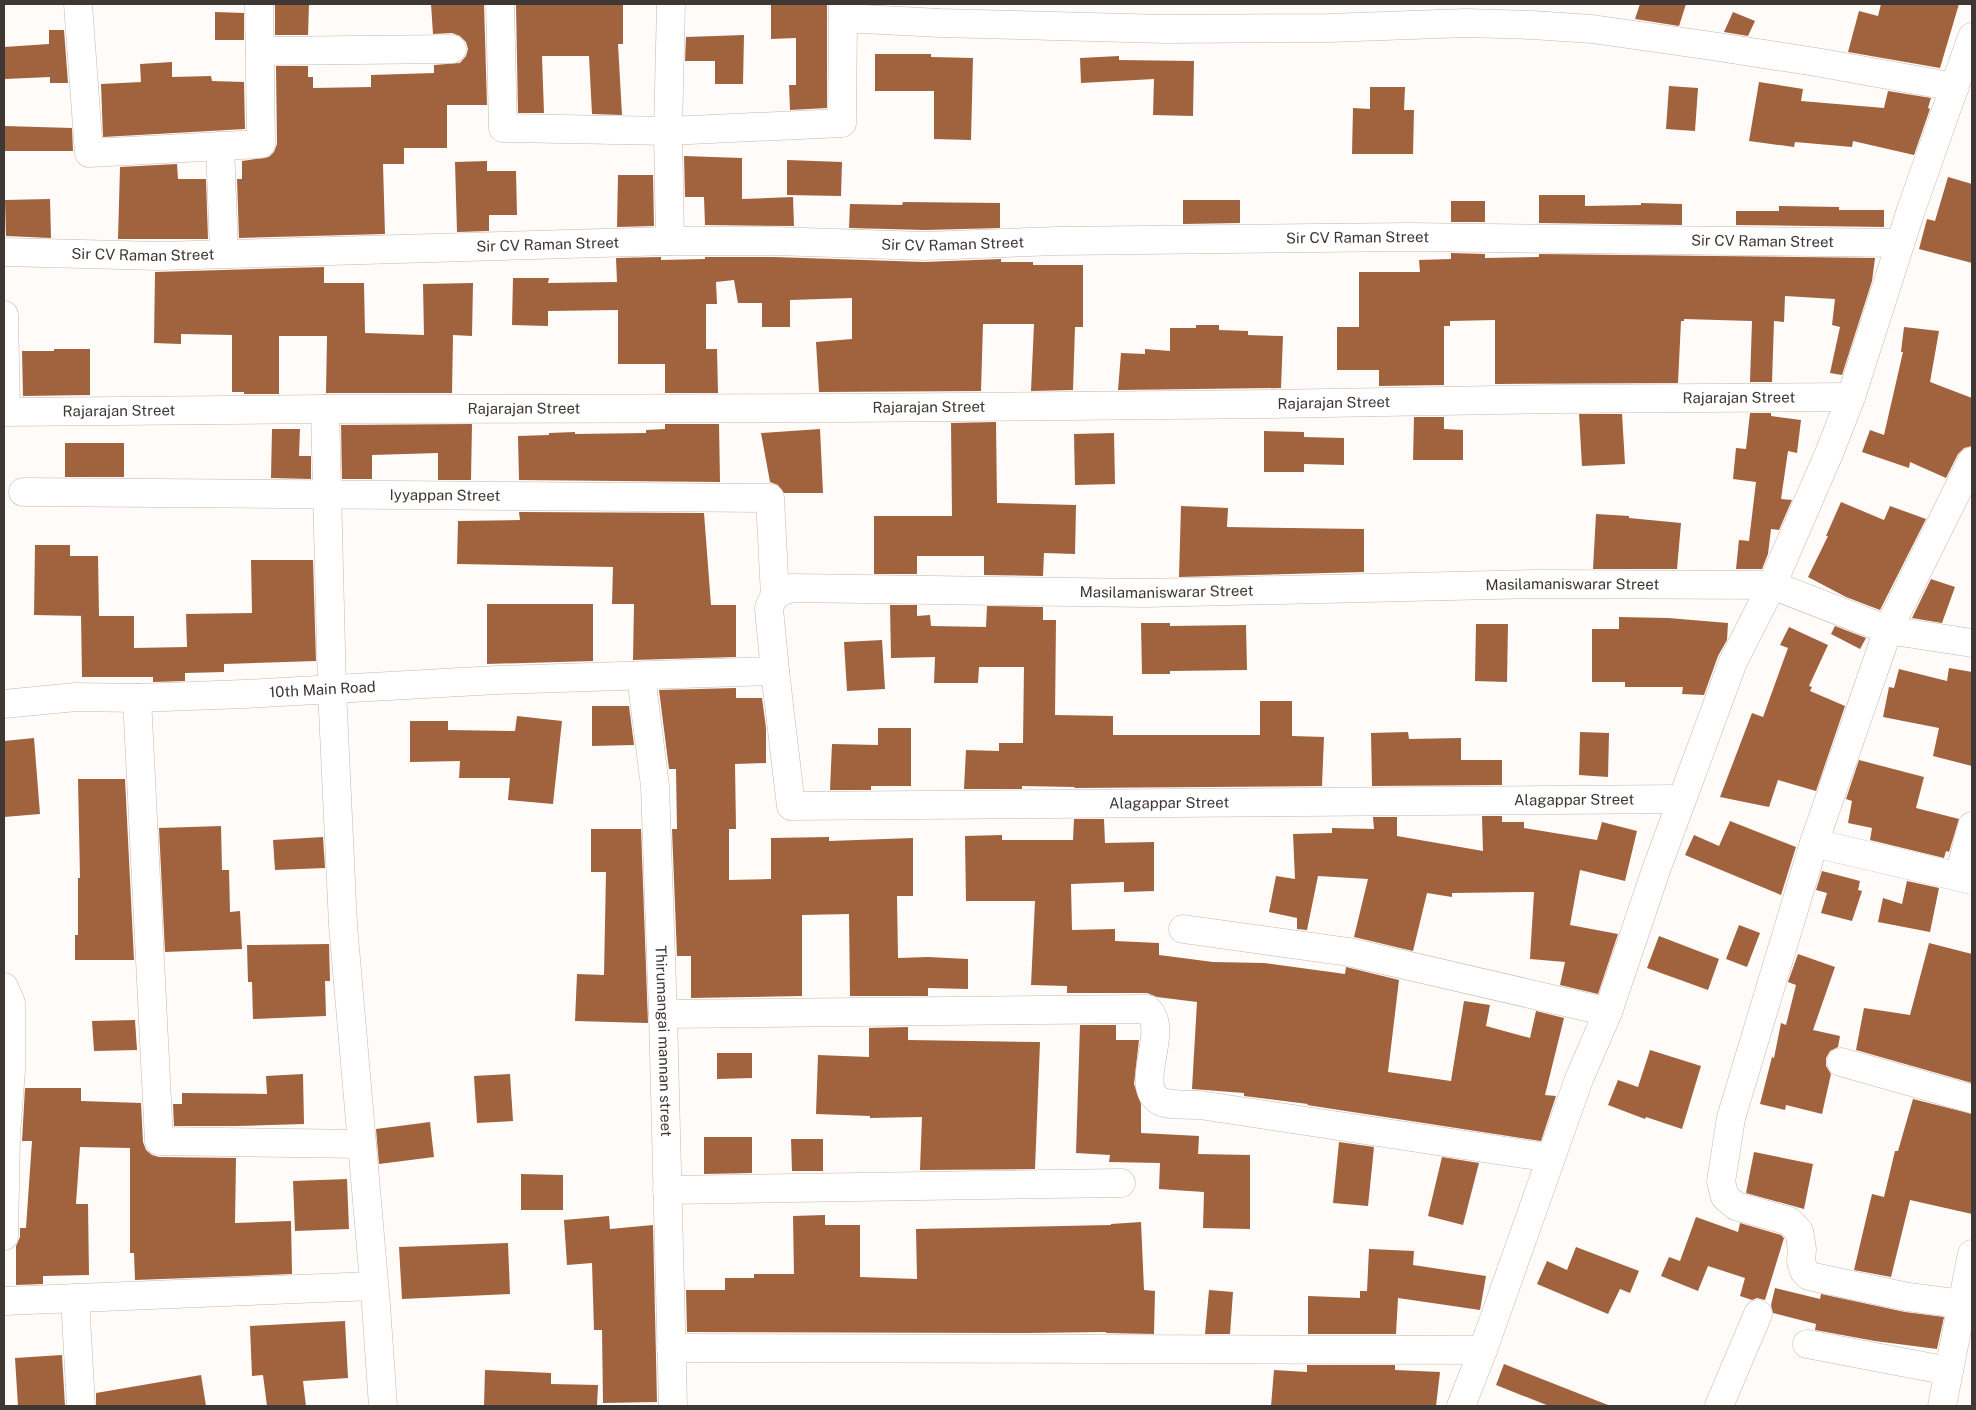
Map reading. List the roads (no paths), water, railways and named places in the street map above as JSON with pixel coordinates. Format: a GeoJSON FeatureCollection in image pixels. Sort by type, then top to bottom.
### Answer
{"type":"FeatureCollection","features":[{"type":"Feature","properties":{"kind":"street"},"geometry":{"type":"LineString","coordinates":[[78,4],[89,153],[261,144],[259,4]]}},
{"type":"Feature","properties":{"kind":"street"},"geometry":{"type":"LineString","coordinates":[[500,4],[503,128],[668,131],[842,123],[843,11],[940,23],[1165,29],[1329,28],[1466,23],[1592,29],[1712,46],[1955,87]]}},
{"type":"Feature","properties":{"kind":"street"},"geometry":{"type":"LineString","coordinates":[[670,4],[668,131],[670,241]]}},
{"type":"Feature","properties":{"kind":"street"},"geometry":{"type":"LineString","coordinates":[[1461,1406],[1483,1350],[1579,1079],[1608,1012],[1682,799],[1734,662],[1772,585],[1830,451],[1851,397],[1900,243],[1972,37]]}},
{"type":"Feature","properties":{"kind":"street"},"geometry":{"type":"LineString","coordinates":[[260,51],[452,49]]}},
{"type":"Feature","properties":{"kind":"street"},"geometry":{"type":"LineString","coordinates":[[220,146],[224,253]]}},
{"type":"Feature","properties":{"kind":"street","name":"Sir CV Raman Street"},"geometry":{"type":"LineString","coordinates":[[4,252],[159,256],[670,241],[925,246],[1058,241],[1409,237],[1900,243]]}},
{"type":"Feature","properties":{"kind":"street","name":"Rajarajan Street"},"geometry":{"type":"LineString","coordinates":[[4,315],[6,412],[844,408],[1851,397]]}},
{"type":"Feature","properties":{"kind":"street"},"geometry":{"type":"LineString","coordinates":[[325,409],[332,689],[342,925],[376,1305],[383,1406]]}},
{"type":"Feature","properties":{"kind":"street"},"geometry":{"type":"LineString","coordinates":[[1962,1304],[1908,1297],[1809,1276],[1804,1271],[1801,1261],[1802,1249],[1799,1232],[1789,1221],[1736,1206],[1725,1198],[1721,1182],[1731,1118],[1814,843],[1888,630],[1972,461]]}},
{"type":"Feature","properties":{"kind":"street","name":"Iyyappan Street"},"geometry":{"type":"LineString","coordinates":[[23,492],[770,498],[775,596]]}},
{"type":"Feature","properties":{"kind":"street","name":"Masilamaniswarar Street"},"geometry":{"type":"LineString","coordinates":[[775,596],[783,590],[792,588],[1145,593],[1537,584],[1772,585]]}},
{"type":"Feature","properties":{"kind":"street"},"geometry":{"type":"LineString","coordinates":[[1772,585],[1888,630],[1972,643]]}},
{"type":"Feature","properties":{"kind":"street"},"geometry":{"type":"LineString","coordinates":[[641,676],[775,671],[769,609],[770,602],[775,596]]}},
{"type":"Feature","properties":{"kind":"street","name":"Alagappar Street"},"geometry":{"type":"LineString","coordinates":[[775,671],[791,806],[1682,799]]}},
{"type":"Feature","properties":{"kind":"street","name":"10th Main Road"},"geometry":{"type":"LineString","coordinates":[[4,704],[76,697],[136,698],[497,680],[641,676]]}},
{"type":"Feature","properties":{"kind":"street","name":"Thirumangai mannan street"},"geometry":{"type":"LineString","coordinates":[[641,676],[655,786],[673,1406]]}},
{"type":"Feature","properties":{"kind":"street"},"geometry":{"type":"LineString","coordinates":[[136,698],[160,1141],[362,1144]]}},
{"type":"Feature","properties":{"kind":"street"},"geometry":{"type":"LineString","coordinates":[[1814,843],[1965,878],[1972,826]]}},
{"type":"Feature","properties":{"kind":"street"},"geometry":{"type":"LineString","coordinates":[[1183,929],[1349,952],[1608,1012]]}},
{"type":"Feature","properties":{"kind":"street"},"geometry":{"type":"LineString","coordinates":[[4,986],[12,1003],[11,1070],[5,1135],[4,1236]]}},
{"type":"Feature","properties":{"kind":"street"},"geometry":{"type":"LineString","coordinates":[[663,1014],[1147,1009],[1151,1013],[1156,1026],[1149,1078],[1150,1088],[1160,1101],[1200,1105],[1551,1158]]}},
{"type":"Feature","properties":{"kind":"street"},"geometry":{"type":"LineString","coordinates":[[1841,1062],[1972,1098]]}},
{"type":"Feature","properties":{"kind":"street"},"geometry":{"type":"LineString","coordinates":[[667,1190],[1121,1183]]}},
{"type":"Feature","properties":{"kind":"street"},"geometry":{"type":"LineString","coordinates":[[1946,1406],[1958,1358],[1962,1304],[1972,1254]]}},
{"type":"Feature","properties":{"kind":"street"},"geometry":{"type":"LineString","coordinates":[[4,1301],[373,1286]]}},
{"type":"Feature","properties":{"kind":"street"},"geometry":{"type":"LineString","coordinates":[[75,1298],[81,1406]]}},
{"type":"Feature","properties":{"kind":"street"},"geometry":{"type":"LineString","coordinates":[[1719,1406],[1758,1314]]}},
{"type":"Feature","properties":{"kind":"street"},"geometry":{"type":"LineString","coordinates":[[1807,1344],[1958,1358]]}},
{"type":"Feature","properties":{"kind":"street"},"geometry":{"type":"LineString","coordinates":[[672,1348],[1483,1350]]}}]}
